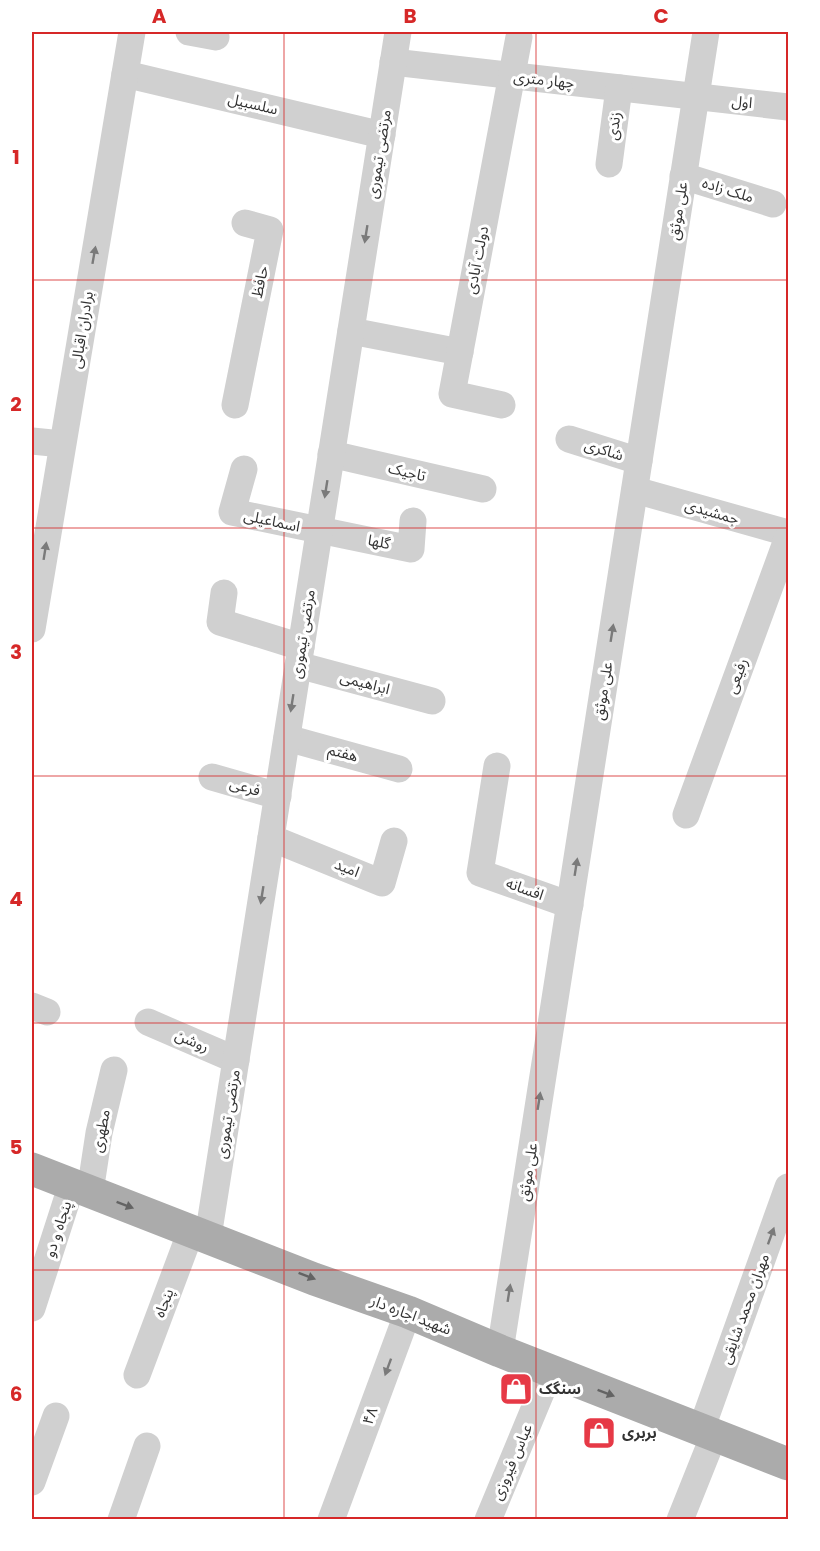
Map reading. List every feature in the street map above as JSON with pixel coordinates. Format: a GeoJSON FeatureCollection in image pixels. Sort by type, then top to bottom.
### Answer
{"type":"FeatureCollection","features":[{"type":"Feature","properties":{"kind":"main road","name":"شهید اجاره دار"},"geometry":{"type":"LineString","coordinates":[[32,1169],[314,1279],[408,1312],[550,1371],[789,1464]]}},
{"type":"Feature","properties":{"kind":"street","name":"برادران اقبالی"},"geometry":{"type":"LineString","coordinates":[[32,629],[34,602],[132,32]]}},
{"type":"Feature","properties":{"kind":"street"},"geometry":{"type":"LineString","coordinates":[[189,32],[216,37]]}},
{"type":"Feature","properties":{"kind":"street","name":"مرتضی تیموری"},"geometry":{"type":"LineString","coordinates":[[200,1234],[236,1060],[398,32]]}},
{"type":"Feature","properties":{"kind":"street","name":"علی موثق"},"geometry":{"type":"LineString","coordinates":[[500,1351],[706,32]]}},
{"type":"Feature","properties":{"kind":"street","name":"دولت آبادی"},"geometry":{"type":"LineString","coordinates":[[502,405],[452,394],[519,37]]}},
{"type":"Feature","properties":{"kind":"street","name":"چهار متری"},"geometry":{"type":"LineString","coordinates":[[393,62],[696,97]]}},
{"type":"Feature","properties":{"kind":"street","name":"سلسبیل"},"geometry":{"type":"LineString","coordinates":[[125,74],[382,135]]}},
{"type":"Feature","properties":{"kind":"street","name":"زندی"},"geometry":{"type":"LineString","coordinates":[[609,164],[619,88]]}},
{"type":"Feature","properties":{"kind":"street","name":"اول"},"geometry":{"type":"LineString","coordinates":[[696,97],[789,107]]}},
{"type":"Feature","properties":{"kind":"street","name":"ملک زاده"},"geometry":{"type":"LineString","coordinates":[[683,176],[773,204]]}},
{"type":"Feature","properties":{"kind":"street","name":"حافظ"},"geometry":{"type":"LineString","coordinates":[[235,405],[270,230],[245,223]]}},
{"type":"Feature","properties":{"kind":"street"},"geometry":{"type":"LineString","coordinates":[[351,331],[460,352]]}},
{"type":"Feature","properties":{"kind":"street","name":"شاکری"},"geometry":{"type":"LineString","coordinates":[[569,440],[639,461]]}},
{"type":"Feature","properties":{"kind":"street"},"geometry":{"type":"LineString","coordinates":[[32,441],[62,444]]}},
{"type":"Feature","properties":{"kind":"street","name":"تاجیک"},"geometry":{"type":"LineString","coordinates":[[331,454],[483,489]]}},
{"type":"Feature","properties":{"kind":"street","name":"اسماعیلی"},"geometry":{"type":"LineString","coordinates":[[244,469],[232,512],[319,531]]}},
{"type":"Feature","properties":{"kind":"street","name":"جمشیدی"},"geometry":{"type":"LineString","coordinates":[[634,490],[789,535]]}},
{"type":"Feature","properties":{"kind":"street","name":"گلها"},"geometry":{"type":"LineString","coordinates":[[319,531],[411,549],[413,521]]}},
{"type":"Feature","properties":{"kind":"street","name":"رفیعی"},"geometry":{"type":"LineString","coordinates":[[686,815],[789,535]]}},
{"type":"Feature","properties":{"kind":"street","name":"ابراهیمی"},"geometry":{"type":"LineString","coordinates":[[224,593],[220,622],[299,656],[432,701]]}},
{"type":"Feature","properties":{"kind":"street","name":"هفتم"},"geometry":{"type":"LineString","coordinates":[[287,738],[399,769]]}},
{"type":"Feature","properties":{"kind":"street","name":"افسانه"},"geometry":{"type":"LineString","coordinates":[[497,766],[480,873],[570,905]]}},
{"type":"Feature","properties":{"kind":"street","name":"فرعی"},"geometry":{"type":"LineString","coordinates":[[212,777],[278,796]]}},
{"type":"Feature","properties":{"kind":"street","name":"امید"},"geometry":{"type":"LineString","coordinates":[[271,838],[382,883],[394,841]]}},
{"type":"Feature","properties":{"kind":"street","name":"روشن"},"geometry":{"type":"LineString","coordinates":[[148,1022],[236,1060]]}},
{"type":"Feature","properties":{"kind":"street","name":"مطهری"},"geometry":{"type":"LineString","coordinates":[[81,1188],[99,1133],[114,1070]]}},
{"type":"Feature","properties":{"kind":"street","name":"مهران محمد شایقی"},"geometry":{"type":"LineString","coordinates":[[680,1520],[789,1187]]}},
{"type":"Feature","properties":{"kind":"street","name":"پنجاه و دو"},"geometry":{"type":"LineString","coordinates":[[32,1308],[81,1188]]}},
{"type":"Feature","properties":{"kind":"street","name":"پنجاه"},"geometry":{"type":"LineString","coordinates":[[137,1375],[200,1234]]}},
{"type":"Feature","properties":{"kind":"street","name":"۴۸"},"geometry":{"type":"LineString","coordinates":[[332,1520],[408,1312]]}},
{"type":"Feature","properties":{"kind":"street","name":"عباس فیروزی"},"geometry":{"type":"LineString","coordinates":[[488,1520],[550,1371]]}},
{"type":"Feature","properties":{"kind":"street"},"geometry":{"type":"LineString","coordinates":[[32,1482],[56,1416]]}},
{"type":"Feature","properties":{"kind":"street"},"geometry":{"type":"LineString","coordinates":[[121,1520],[147,1446]]}},
{"type":"Feature","properties":{"kind":"place","name":"سنگک"},"geometry":{"type":"Point","coordinates":[516,1389]}},
{"type":"Feature","properties":{"kind":"place","name":"بربری"},"geometry":{"type":"Point","coordinates":[599,1433]}}]}
